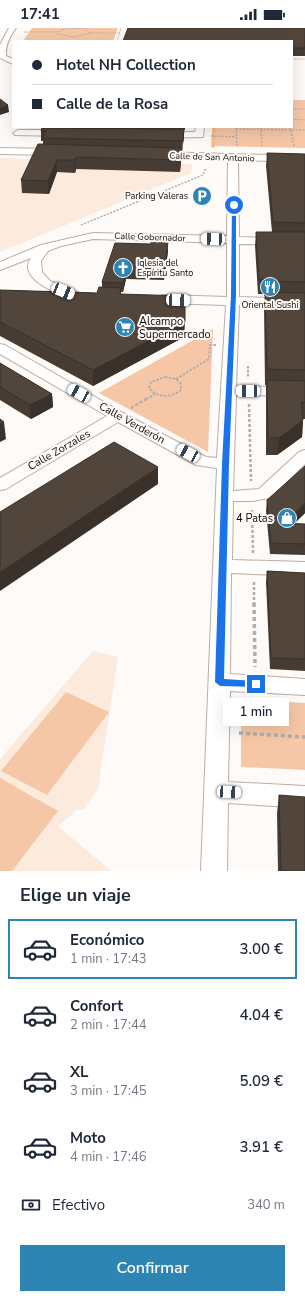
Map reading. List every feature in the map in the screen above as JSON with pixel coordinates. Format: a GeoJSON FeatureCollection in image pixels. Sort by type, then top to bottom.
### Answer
{"type":"FeatureCollection","features":[{"type":"Feature","properties":{"kind":"street"},"geometry":{"type":"LineString","coordinates":[[0,31],[12,30]]}},
{"type":"Feature","properties":{"kind":"street"},"geometry":{"type":"LineString","coordinates":[[12,30],[2,43],[1,53],[2,57],[12,62]]}},
{"type":"Feature","properties":{"kind":"street"},"geometry":{"type":"LineString","coordinates":[[0,66],[12,63]]}},
{"type":"Feature","properties":{"kind":"street"},"geometry":{"type":"LineString","coordinates":[[4,151],[20,130],[73,134]]}},
{"type":"Feature","properties":{"kind":"street"},"geometry":{"type":"LineString","coordinates":[[152,135],[200,131]]}},
{"type":"Feature","properties":{"kind":"street"},"geometry":{"type":"LineString","coordinates":[[4,151],[64,153]]}},
{"type":"Feature","properties":{"kind":"street","name":"Calle de San Antonio"},"geometry":{"type":"LineString","coordinates":[[152,155],[305,159]]}},
{"type":"Feature","properties":{"kind":"street"},"geometry":{"type":"LineString","coordinates":[[214,871],[225,464],[231,345],[234,240],[233,157]]}},
{"type":"Feature","properties":{"kind":"street","name":"Calle Gobernador"},"geometry":{"type":"LineString","coordinates":[[0,266],[45,247],[68,240],[92,236],[305,242]]}},
{"type":"Feature","properties":{"kind":"street"},"geometry":{"type":"LineString","coordinates":[[45,247],[35,261],[36,273],[46,284],[76,296]]}},
{"type":"Feature","properties":{"kind":"street"},"geometry":{"type":"LineString","coordinates":[[38,295],[92,297]]}},
{"type":"Feature","properties":{"kind":"street"},"geometry":{"type":"LineString","coordinates":[[153,299],[305,303]]}},
{"type":"Feature","properties":{"kind":"street","name":"Calle Verderón"},"geometry":{"type":"LineString","coordinates":[[0,348],[118,416],[202,461],[225,464]]}},
{"type":"Feature","properties":{"kind":"street"},"geometry":{"type":"LineString","coordinates":[[229,390],[305,392]]}},
{"type":"Feature","properties":{"kind":"street","name":"Calle Zorzales"},"geometry":{"type":"LineString","coordinates":[[0,485],[118,416]]}},
{"type":"Feature","properties":{"kind":"street"},"geometry":{"type":"LineString","coordinates":[[224,496],[252,496],[264,494],[305,455]]}},
{"type":"Feature","properties":{"kind":"street"},"geometry":{"type":"LineString","coordinates":[[223,566],[305,569]]}},
{"type":"Feature","properties":{"kind":"street"},"geometry":{"type":"LineString","coordinates":[[220,682],[305,686]]}},
{"type":"Feature","properties":{"kind":"street"},"geometry":{"type":"LineString","coordinates":[[216,792],[305,797]]}},
{"type":"Feature","properties":{"kind":"path"},"geometry":{"type":"LineString","coordinates":[[12,30],[57,32],[76,28],[85,29],[90,33]]}},
{"type":"Feature","properties":{"kind":"path"},"geometry":{"type":"LineString","coordinates":[[117,40],[121,28]]}},
{"type":"Feature","properties":{"kind":"path"},"geometry":{"type":"LineString","coordinates":[[57,32],[59,35],[68,37],[90,33],[119,33]]}},
{"type":"Feature","properties":{"kind":"path"},"geometry":{"type":"LineString","coordinates":[[293,58],[305,59]]}},
{"type":"Feature","properties":{"kind":"path"},"geometry":{"type":"LineString","coordinates":[[293,108],[305,109]]}},
{"type":"Feature","properties":{"kind":"path"},"geometry":{"type":"LineString","coordinates":[[293,119],[305,120]]}},
{"type":"Feature","properties":{"kind":"path"},"geometry":{"type":"LineString","coordinates":[[236,146],[236,128],[305,130]]}},
{"type":"Feature","properties":{"kind":"path"},"geometry":{"type":"LineString","coordinates":[[261,128],[262,146]]}},
{"type":"Feature","properties":{"kind":"path"},"geometry":{"type":"LineString","coordinates":[[291,130],[294,147]]}},
{"type":"Feature","properties":{"kind":"path"},"geometry":{"type":"LineString","coordinates":[[217,136],[236,137]]}},
{"type":"Feature","properties":{"kind":"path"},"geometry":{"type":"LineString","coordinates":[[78,226],[203,175],[207,165]]}},
{"type":"Feature","properties":{"kind":"path"},"geometry":{"type":"LineString","coordinates":[[176,380],[209,359],[210,345],[231,345]]}},
{"type":"Feature","properties":{"kind":"path"},"geometry":{"type":"LineString","coordinates":[[248,360],[256,684]]}},
{"type":"Feature","properties":{"kind":"path"},"geometry":{"type":"LineString","coordinates":[[165,377],[176,380],[182,387],[178,392],[164,396],[155,394],[149,388],[151,382],[165,377]]}},
{"type":"Feature","properties":{"kind":"path"},"geometry":{"type":"LineString","coordinates":[[118,416],[155,394]]}},
{"type":"Feature","properties":{"kind":"path"},"geometry":{"type":"LineString","coordinates":[[236,733],[305,737]]}},
{"type":"Feature","properties":{"kind":"shaded area"},"geometry":{"type":"Polygon","coordinates":[[[32,28],[118,28],[113,40],[24,40],[32,28]]]}},
{"type":"Feature","properties":{"kind":"shaded area"},"geometry":{"type":"Polygon","coordinates":[[[293,100],[305,100],[305,148],[213,146],[214,128],[293,128],[293,100]]]}},
{"type":"Feature","properties":{"kind":"shaded area"},"geometry":{"type":"Polygon","coordinates":[[[0,158],[192,164],[191,173],[0,252],[0,158]]]}},
{"type":"Feature","properties":{"kind":"shaded area"},"geometry":{"type":"Polygon","coordinates":[[[213,329],[208,452],[99,393],[213,329]]]}},
{"type":"Feature","properties":{"kind":"shaded area"},"geometry":{"type":"Polygon","coordinates":[[[93,651],[118,657],[98,788],[84,809],[77,810],[58,826],[111,871],[0,871],[0,759],[93,651]]]}},
{"type":"Feature","properties":{"kind":"shaded area"},"geometry":{"type":"Polygon","coordinates":[[[66,692],[109,712],[47,795],[1,771],[66,692]]]}},
{"type":"Feature","properties":{"kind":"shaded area"},"geometry":{"type":"Polygon","coordinates":[[[241,699],[305,703],[305,770],[241,767],[241,699]]]}},
{"type":"Feature","properties":{"kind":"shaded area"},"geometry":{"type":"Polygon","coordinates":[[[0,778],[58,811],[12,871],[0,871],[0,778]]]}},
{"type":"Feature","properties":{"kind":"building"},"geometry":{"type":"Polygon","coordinates":[[[128,28],[305,28],[305,48],[293,48],[293,40],[123,40],[128,28]]]}},
{"type":"Feature","properties":{"kind":"building"},"geometry":{"type":"Polygon","coordinates":[[[0,99],[8,105],[0,108],[0,99]]]}},
{"type":"Feature","properties":{"kind":"building"},"geometry":{"type":"Polygon","coordinates":[[[42,128],[184,129],[183,141],[43,138],[46,131],[41,131],[42,128]]]}},
{"type":"Feature","properties":{"kind":"building"},"geometry":{"type":"Polygon","coordinates":[[[38,144],[182,148],[180,160],[76,157],[75,160],[57,160],[48,181],[21,180],[38,144]]]}},
{"type":"Feature","properties":{"kind":"building"},"geometry":{"type":"Polygon","coordinates":[[[267,153],[305,154],[305,223],[273,222],[267,153]]]}},
{"type":"Feature","properties":{"kind":"building"},"geometry":{"type":"Polygon","coordinates":[[[256,232],[305,232],[305,282],[265,281],[265,279],[259,279],[256,232]]]}},
{"type":"Feature","properties":{"kind":"building"},"geometry":{"type":"Polygon","coordinates":[[[151,241],[168,242],[164,271],[126,270],[123,283],[102,282],[115,243],[151,244],[151,241]]]}},
{"type":"Feature","properties":{"kind":"building"},"geometry":{"type":"Polygon","coordinates":[[[99,287],[121,288],[120,294],[185,296],[185,322],[93,370],[0,322],[0,290],[97,293],[99,287]]]}},
{"type":"Feature","properties":{"kind":"building"},"geometry":{"type":"Polygon","coordinates":[[[265,292],[305,293],[305,370],[267,369],[265,292]]]}},
{"type":"Feature","properties":{"kind":"building"},"geometry":{"type":"Polygon","coordinates":[[[0,363],[52,394],[30,405],[0,387],[0,363]]]}},
{"type":"Feature","properties":{"kind":"building"},"geometry":{"type":"Polygon","coordinates":[[[267,380],[305,381],[305,402],[301,402],[303,420],[279,438],[268,438],[267,380]]]}},
{"type":"Feature","properties":{"kind":"building"},"geometry":{"type":"Polygon","coordinates":[[[114,442],[158,467],[0,572],[0,512],[114,442]]]}},
{"type":"Feature","properties":{"kind":"building"},"geometry":{"type":"Polygon","coordinates":[[[305,466],[305,503],[284,523],[305,524],[305,544],[271,543],[267,500],[305,466]]]}},
{"type":"Feature","properties":{"kind":"building"},"geometry":{"type":"Polygon","coordinates":[[[267,571],[305,573],[305,659],[271,658],[267,571]]]}},
{"type":"Feature","properties":{"kind":"building"},"geometry":{"type":"Polygon","coordinates":[[[279,795],[305,797],[305,871],[281,871],[279,795]]]}},
{"type":"Feature","properties":{"kind":"waterway"},"geometry":{"type":"LineString","coordinates":[[213,146],[214,128]]}},
{"type":"Feature","properties":{"kind":"place","name":"Parking Valeras"},"geometry":{"type":"Point","coordinates":[202,196]}},
{"type":"Feature","properties":{"kind":"place","name":"Iglesia del Espíritu Santo"},"geometry":{"type":"Point","coordinates":[123,268]}},
{"type":"Feature","properties":{"kind":"place","name":"Oriental Sushi"},"geometry":{"type":"Point","coordinates":[270,287]}},
{"type":"Feature","properties":{"kind":"place","name":"Alcampo Supermercado"},"geometry":{"type":"Point","coordinates":[125,327]}},
{"type":"Feature","properties":{"kind":"place","name":"4 Patas"},"geometry":{"type":"Point","coordinates":[287,518]}},
{"type":"Feature","properties":{"kind":"route"},"geometry":{"type":"LineString","coordinates":[[234,205],[233,295],[225,464],[220,682],[256,684]]}}]}
